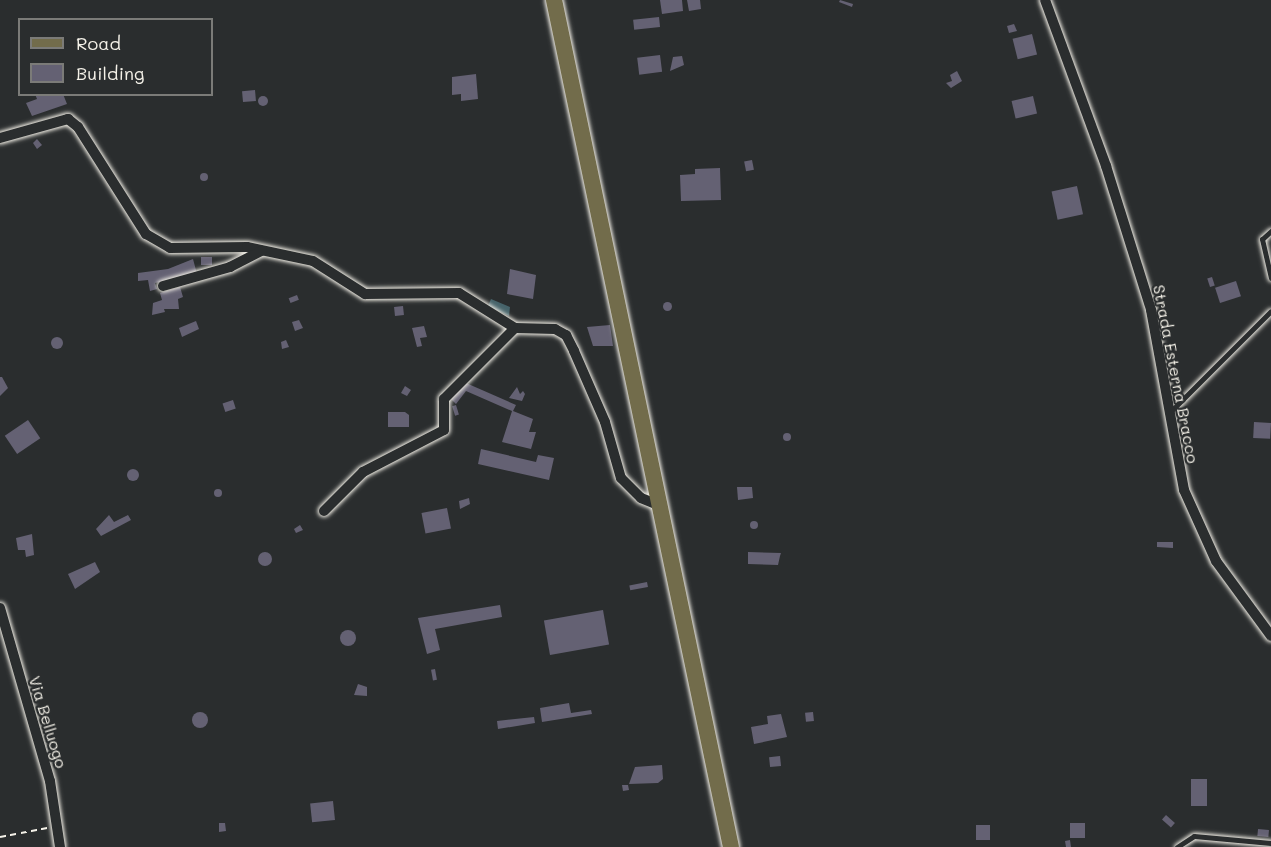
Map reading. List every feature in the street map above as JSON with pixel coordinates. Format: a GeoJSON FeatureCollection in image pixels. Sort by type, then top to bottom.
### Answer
{"type":"FeatureCollection","features":[{"type":"Feature","properties":{"kind":"main road"},"geometry":{"type":"LineString","coordinates":[[554,0],[731,847]]}},
{"type":"Feature","properties":{"kind":"street","name":"Strada Esterna Bracco"},"geometry":{"type":"LineString","coordinates":[[1045,0],[1106,166],[1151,310],[1184,490],[1216,561],[1271,636]]}},
{"type":"Feature","properties":{"kind":"street"},"geometry":{"type":"LineString","coordinates":[[0,138],[68,119],[78,127],[146,234],[155,242],[170,248],[262,250],[313,261],[365,294],[459,294],[515,328],[555,329],[566,335],[605,422],[621,478],[641,498],[658,505]]}},
{"type":"Feature","properties":{"kind":"street"},"geometry":{"type":"LineString","coordinates":[[163,286],[230,267],[262,250]]}},
{"type":"Feature","properties":{"kind":"street"},"geometry":{"type":"LineString","coordinates":[[324,510],[363,472],[444,430],[444,399],[515,328]]}},
{"type":"Feature","properties":{"kind":"street","name":"Via Belluogo"},"geometry":{"type":"LineString","coordinates":[[0,608],[50,781],[60,847]]}},
{"type":"Feature","properties":{"kind":"lane"},"geometry":{"type":"LineString","coordinates":[[1271,231],[1262,239],[1271,278]]}},
{"type":"Feature","properties":{"kind":"lane"},"geometry":{"type":"LineString","coordinates":[[1169,412],[1271,311]]}},
{"type":"Feature","properties":{"kind":"lane"},"geometry":{"type":"LineString","coordinates":[[1177,847],[1194,836],[1271,843]]}},
{"type":"Feature","properties":{"kind":"path"},"geometry":{"type":"LineString","coordinates":[[0,837],[56,826]]}},
{"type":"Feature","properties":{"kind":"water"},"geometry":{"type":"Polygon","coordinates":[[[491,299],[510,307],[509,316],[488,306],[491,299]]]}},
{"type":"Feature","properties":{"kind":"building"},"geometry":{"type":"Polygon","coordinates":[[[660,0],[682,0],[683,11],[662,14],[660,0]]]}},
{"type":"Feature","properties":{"kind":"building"},"geometry":{"type":"Polygon","coordinates":[[[687,0],[700,0],[701,9],[689,11],[687,0]]]}},
{"type":"Feature","properties":{"kind":"building"},"geometry":{"type":"Polygon","coordinates":[[[840,0],[853,4],[852,7],[839,2],[840,0]]]}},
{"type":"Feature","properties":{"kind":"building"},"geometry":{"type":"Polygon","coordinates":[[[659,17],[660,27],[634,30],[633,20],[659,17]]]}},
{"type":"Feature","properties":{"kind":"building"},"geometry":{"type":"Polygon","coordinates":[[[1014,24],[1017,31],[1009,33],[1007,26],[1014,24]]]}},
{"type":"Feature","properties":{"kind":"building"},"geometry":{"type":"Polygon","coordinates":[[[1032,34],[1037,54],[1018,59],[1013,39],[1032,34]]]}},
{"type":"Feature","properties":{"kind":"building"},"geometry":{"type":"Polygon","coordinates":[[[660,55],[662,72],[639,75],[637,58],[660,55]]]}},
{"type":"Feature","properties":{"kind":"building"},"geometry":{"type":"Polygon","coordinates":[[[682,56],[684,65],[670,71],[673,57],[682,56]]]}},
{"type":"Feature","properties":{"kind":"building"},"geometry":{"type":"Polygon","coordinates":[[[957,71],[962,81],[951,88],[946,83],[952,81],[950,75],[957,71]]]}},
{"type":"Feature","properties":{"kind":"building"},"geometry":{"type":"Polygon","coordinates":[[[476,74],[478,99],[461,101],[461,94],[452,95],[452,77],[476,74]]]}},
{"type":"Feature","properties":{"kind":"building"},"geometry":{"type":"Polygon","coordinates":[[[255,90],[256,101],[243,102],[242,91],[255,90]]]}},
{"type":"Feature","properties":{"kind":"building"},"geometry":{"type":"Polygon","coordinates":[[[36,96],[64,96],[67,104],[32,116],[26,103],[37,99],[36,96]]]}},
{"type":"Feature","properties":{"kind":"building"},"geometry":{"type":"Polygon","coordinates":[[[263,96],[268,101],[263,106],[258,101],[263,96]]]}},
{"type":"Feature","properties":{"kind":"building"},"geometry":{"type":"Polygon","coordinates":[[[1033,96],[1037,114],[1016,118],[1012,101],[1033,96]]]}},
{"type":"Feature","properties":{"kind":"building"},"geometry":{"type":"Polygon","coordinates":[[[37,139],[42,145],[37,149],[33,143],[37,139]]]}},
{"type":"Feature","properties":{"kind":"building"},"geometry":{"type":"Polygon","coordinates":[[[752,160],[754,170],[746,171],[744,162],[752,160]]]}},
{"type":"Feature","properties":{"kind":"building"},"geometry":{"type":"Polygon","coordinates":[[[720,168],[721,200],[681,201],[680,175],[695,174],[695,169],[720,168]]]}},
{"type":"Feature","properties":{"kind":"building"},"geometry":{"type":"Polygon","coordinates":[[[204,173],[208,177],[204,181],[200,177],[204,173]]]}},
{"type":"Feature","properties":{"kind":"building"},"geometry":{"type":"Polygon","coordinates":[[[1077,186],[1083,214],[1058,220],[1052,191],[1077,186]]]}},
{"type":"Feature","properties":{"kind":"building"},"geometry":{"type":"Polygon","coordinates":[[[201,257],[212,257],[212,265],[201,265],[201,257]]]}},
{"type":"Feature","properties":{"kind":"building"},"geometry":{"type":"Polygon","coordinates":[[[193,259],[197,274],[155,283],[157,289],[150,291],[148,280],[138,281],[138,273],[168,269],[193,259]]]}},
{"type":"Feature","properties":{"kind":"building"},"geometry":{"type":"Polygon","coordinates":[[[510,269],[536,275],[533,299],[507,294],[510,269]]]}},
{"type":"Feature","properties":{"kind":"building"},"geometry":{"type":"Polygon","coordinates":[[[1212,277],[1215,286],[1210,287],[1207,279],[1212,277]]]}},
{"type":"Feature","properties":{"kind":"building"},"geometry":{"type":"Polygon","coordinates":[[[1236,281],[1241,296],[1220,303],[1215,288],[1236,281]]]}},
{"type":"Feature","properties":{"kind":"building"},"geometry":{"type":"Polygon","coordinates":[[[180,287],[183,297],[178,299],[179,309],[164,309],[165,312],[152,315],[153,303],[162,300],[160,293],[180,287]]]}},
{"type":"Feature","properties":{"kind":"building"},"geometry":{"type":"Polygon","coordinates":[[[297,295],[299,300],[291,303],[289,298],[297,295]]]}},
{"type":"Feature","properties":{"kind":"building"},"geometry":{"type":"Polygon","coordinates":[[[667,302],[671,306],[667,310],[663,306],[667,302]]]}},
{"type":"Feature","properties":{"kind":"building"},"geometry":{"type":"Polygon","coordinates":[[[403,306],[404,315],[395,316],[394,307],[403,306]]]}},
{"type":"Feature","properties":{"kind":"building"},"geometry":{"type":"Polygon","coordinates":[[[299,320],[303,328],[295,331],[292,322],[299,320]]]}},
{"type":"Feature","properties":{"kind":"building"},"geometry":{"type":"Polygon","coordinates":[[[196,321],[199,329],[182,337],[179,328],[196,321]]]}},
{"type":"Feature","properties":{"kind":"building"},"geometry":{"type":"Polygon","coordinates":[[[610,325],[613,346],[593,346],[587,327],[610,325]]]}},
{"type":"Feature","properties":{"kind":"building"},"geometry":{"type":"Polygon","coordinates":[[[424,326],[427,337],[420,338],[422,346],[417,347],[412,328],[424,326]]]}},
{"type":"Feature","properties":{"kind":"building"},"geometry":{"type":"Polygon","coordinates":[[[57,337],[63,343],[57,349],[51,343],[57,337]]]}},
{"type":"Feature","properties":{"kind":"building"},"geometry":{"type":"Polygon","coordinates":[[[286,340],[289,347],[282,349],[281,342],[286,340]]]}},
{"type":"Feature","properties":{"kind":"building"},"geometry":{"type":"Polygon","coordinates":[[[0,377],[8,388],[0,396],[0,377]]]}},
{"type":"Feature","properties":{"kind":"building"},"geometry":{"type":"Polygon","coordinates":[[[466,383],[516,405],[513,411],[533,419],[529,432],[536,432],[531,449],[502,442],[512,411],[466,391],[456,404],[451,399],[466,383]]]}},
{"type":"Feature","properties":{"kind":"building"},"geometry":{"type":"Polygon","coordinates":[[[405,386],[411,390],[407,396],[401,393],[405,386]]]}},
{"type":"Feature","properties":{"kind":"building"},"geometry":{"type":"Polygon","coordinates":[[[517,387],[520,394],[523,391],[525,394],[522,401],[509,398],[517,387]]]}},
{"type":"Feature","properties":{"kind":"building"},"geometry":{"type":"Polygon","coordinates":[[[233,400],[236,409],[225,412],[223,403],[233,400]]]}},
{"type":"Feature","properties":{"kind":"building"},"geometry":{"type":"Polygon","coordinates":[[[456,405],[459,415],[455,416],[452,406],[456,405]]]}},
{"type":"Feature","properties":{"kind":"building"},"geometry":{"type":"Polygon","coordinates":[[[388,412],[405,412],[409,415],[409,427],[388,427],[388,412]]]}},
{"type":"Feature","properties":{"kind":"building"},"geometry":{"type":"Polygon","coordinates":[[[28,420],[40,438],[17,454],[5,436],[28,420]]]}},
{"type":"Feature","properties":{"kind":"building"},"geometry":{"type":"Polygon","coordinates":[[[1254,422],[1271,423],[1270,439],[1253,438],[1254,422]]]}},
{"type":"Feature","properties":{"kind":"building"},"geometry":{"type":"Polygon","coordinates":[[[787,433],[791,437],[787,441],[783,437],[787,433]]]}},
{"type":"Feature","properties":{"kind":"building"},"geometry":{"type":"Polygon","coordinates":[[[481,449],[536,462],[538,455],[554,458],[549,480],[478,464],[481,449]]]}},
{"type":"Feature","properties":{"kind":"building"},"geometry":{"type":"Polygon","coordinates":[[[135,469],[139,475],[135,481],[131,481],[127,473],[135,469]]]}},
{"type":"Feature","properties":{"kind":"building"},"geometry":{"type":"Polygon","coordinates":[[[737,487],[752,487],[753,498],[738,500],[737,487]]]}},
{"type":"Feature","properties":{"kind":"building"},"geometry":{"type":"Polygon","coordinates":[[[218,489],[222,493],[218,497],[214,493],[218,489]]]}},
{"type":"Feature","properties":{"kind":"building"},"geometry":{"type":"Polygon","coordinates":[[[469,498],[470,504],[460,509],[459,501],[469,498]]]}},
{"type":"Feature","properties":{"kind":"building"},"geometry":{"type":"Polygon","coordinates":[[[447,508],[451,529],[425,534],[421,513],[447,508]]]}},
{"type":"Feature","properties":{"kind":"building"},"geometry":{"type":"Polygon","coordinates":[[[109,515],[114,522],[128,515],[131,520],[101,536],[96,529],[109,515]]]}},
{"type":"Feature","properties":{"kind":"building"},"geometry":{"type":"Polygon","coordinates":[[[754,521],[758,525],[754,529],[750,525],[754,521]]]}},
{"type":"Feature","properties":{"kind":"building"},"geometry":{"type":"Polygon","coordinates":[[[300,525],[303,530],[296,533],[294,529],[300,525]]]}},
{"type":"Feature","properties":{"kind":"building"},"geometry":{"type":"Polygon","coordinates":[[[32,534],[34,555],[26,557],[25,550],[18,550],[16,538],[32,534]]]}},
{"type":"Feature","properties":{"kind":"building"},"geometry":{"type":"Polygon","coordinates":[[[1157,542],[1173,542],[1173,548],[1157,547],[1157,542]]]}},
{"type":"Feature","properties":{"kind":"building"},"geometry":{"type":"Polygon","coordinates":[[[265,552],[270,554],[272,559],[270,564],[265,566],[260,564],[258,559],[260,554],[265,552]]]}},
{"type":"Feature","properties":{"kind":"building"},"geometry":{"type":"Polygon","coordinates":[[[748,552],[781,553],[778,565],[748,564],[748,552]]]}},
{"type":"Feature","properties":{"kind":"building"},"geometry":{"type":"Polygon","coordinates":[[[95,562],[100,572],[75,589],[68,574],[95,562]]]}},
{"type":"Feature","properties":{"kind":"building"},"geometry":{"type":"Polygon","coordinates":[[[647,582],[648,587],[630,590],[629,585],[647,582]]]}},
{"type":"Feature","properties":{"kind":"building"},"geometry":{"type":"Polygon","coordinates":[[[500,605],[502,617],[435,629],[440,650],[427,654],[418,618],[500,605]]]}},
{"type":"Feature","properties":{"kind":"building"},"geometry":{"type":"Polygon","coordinates":[[[603,610],[609,644],[550,655],[544,620],[603,610]]]}},
{"type":"Feature","properties":{"kind":"building"},"geometry":{"type":"Polygon","coordinates":[[[345,630],[351,630],[356,638],[354,644],[345,646],[340,641],[340,635],[345,630]]]}},
{"type":"Feature","properties":{"kind":"building"},"geometry":{"type":"Polygon","coordinates":[[[435,669],[437,680],[433,681],[431,670],[435,669]]]}},
{"type":"Feature","properties":{"kind":"building"},"geometry":{"type":"Polygon","coordinates":[[[358,684],[367,687],[367,696],[354,695],[358,684]]]}},
{"type":"Feature","properties":{"kind":"building"},"geometry":{"type":"Polygon","coordinates":[[[569,703],[571,713],[591,710],[592,714],[542,722],[540,708],[569,703]]]}},
{"type":"Feature","properties":{"kind":"building"},"geometry":{"type":"Polygon","coordinates":[[[200,712],[206,714],[208,720],[206,726],[200,728],[194,726],[192,720],[194,714],[200,712]]]}},
{"type":"Feature","properties":{"kind":"building"},"geometry":{"type":"Polygon","coordinates":[[[813,712],[814,721],[806,722],[805,713],[813,712]]]}},
{"type":"Feature","properties":{"kind":"building"},"geometry":{"type":"Polygon","coordinates":[[[781,714],[787,737],[754,744],[751,727],[768,724],[767,716],[781,714]]]}},
{"type":"Feature","properties":{"kind":"building"},"geometry":{"type":"Polygon","coordinates":[[[534,717],[535,723],[498,729],[497,721],[534,717]]]}},
{"type":"Feature","properties":{"kind":"building"},"geometry":{"type":"Polygon","coordinates":[[[780,756],[781,766],[770,767],[769,757],[780,756]]]}},
{"type":"Feature","properties":{"kind":"building"},"geometry":{"type":"Polygon","coordinates":[[[662,765],[663,779],[658,783],[629,784],[635,767],[662,765]]]}},
{"type":"Feature","properties":{"kind":"building"},"geometry":{"type":"Polygon","coordinates":[[[1191,779],[1207,779],[1207,806],[1191,806],[1191,779]]]}},
{"type":"Feature","properties":{"kind":"building"},"geometry":{"type":"Polygon","coordinates":[[[622,785],[628,785],[629,790],[623,791],[622,785]]]}},
{"type":"Feature","properties":{"kind":"building"},"geometry":{"type":"Polygon","coordinates":[[[333,801],[335,820],[312,822],[310,803],[333,801]]]}},
{"type":"Feature","properties":{"kind":"building"},"geometry":{"type":"Polygon","coordinates":[[[1166,815],[1175,823],[1171,827],[1162,819],[1166,815]]]}},
{"type":"Feature","properties":{"kind":"building"},"geometry":{"type":"Polygon","coordinates":[[[219,823],[225,823],[226,831],[219,832],[219,823]]]}},
{"type":"Feature","properties":{"kind":"building"},"geometry":{"type":"Polygon","coordinates":[[[1070,823],[1085,823],[1085,838],[1070,838],[1070,823]]]}},
{"type":"Feature","properties":{"kind":"building"},"geometry":{"type":"Polygon","coordinates":[[[976,825],[990,825],[990,840],[976,840],[976,825]]]}},
{"type":"Feature","properties":{"kind":"building"},"geometry":{"type":"Polygon","coordinates":[[[1258,829],[1269,830],[1268,837],[1257,836],[1258,829]]]}},
{"type":"Feature","properties":{"kind":"building"},"geometry":{"type":"Polygon","coordinates":[[[1070,840],[1071,847],[1066,847],[1065,841],[1070,840]]]}}]}
